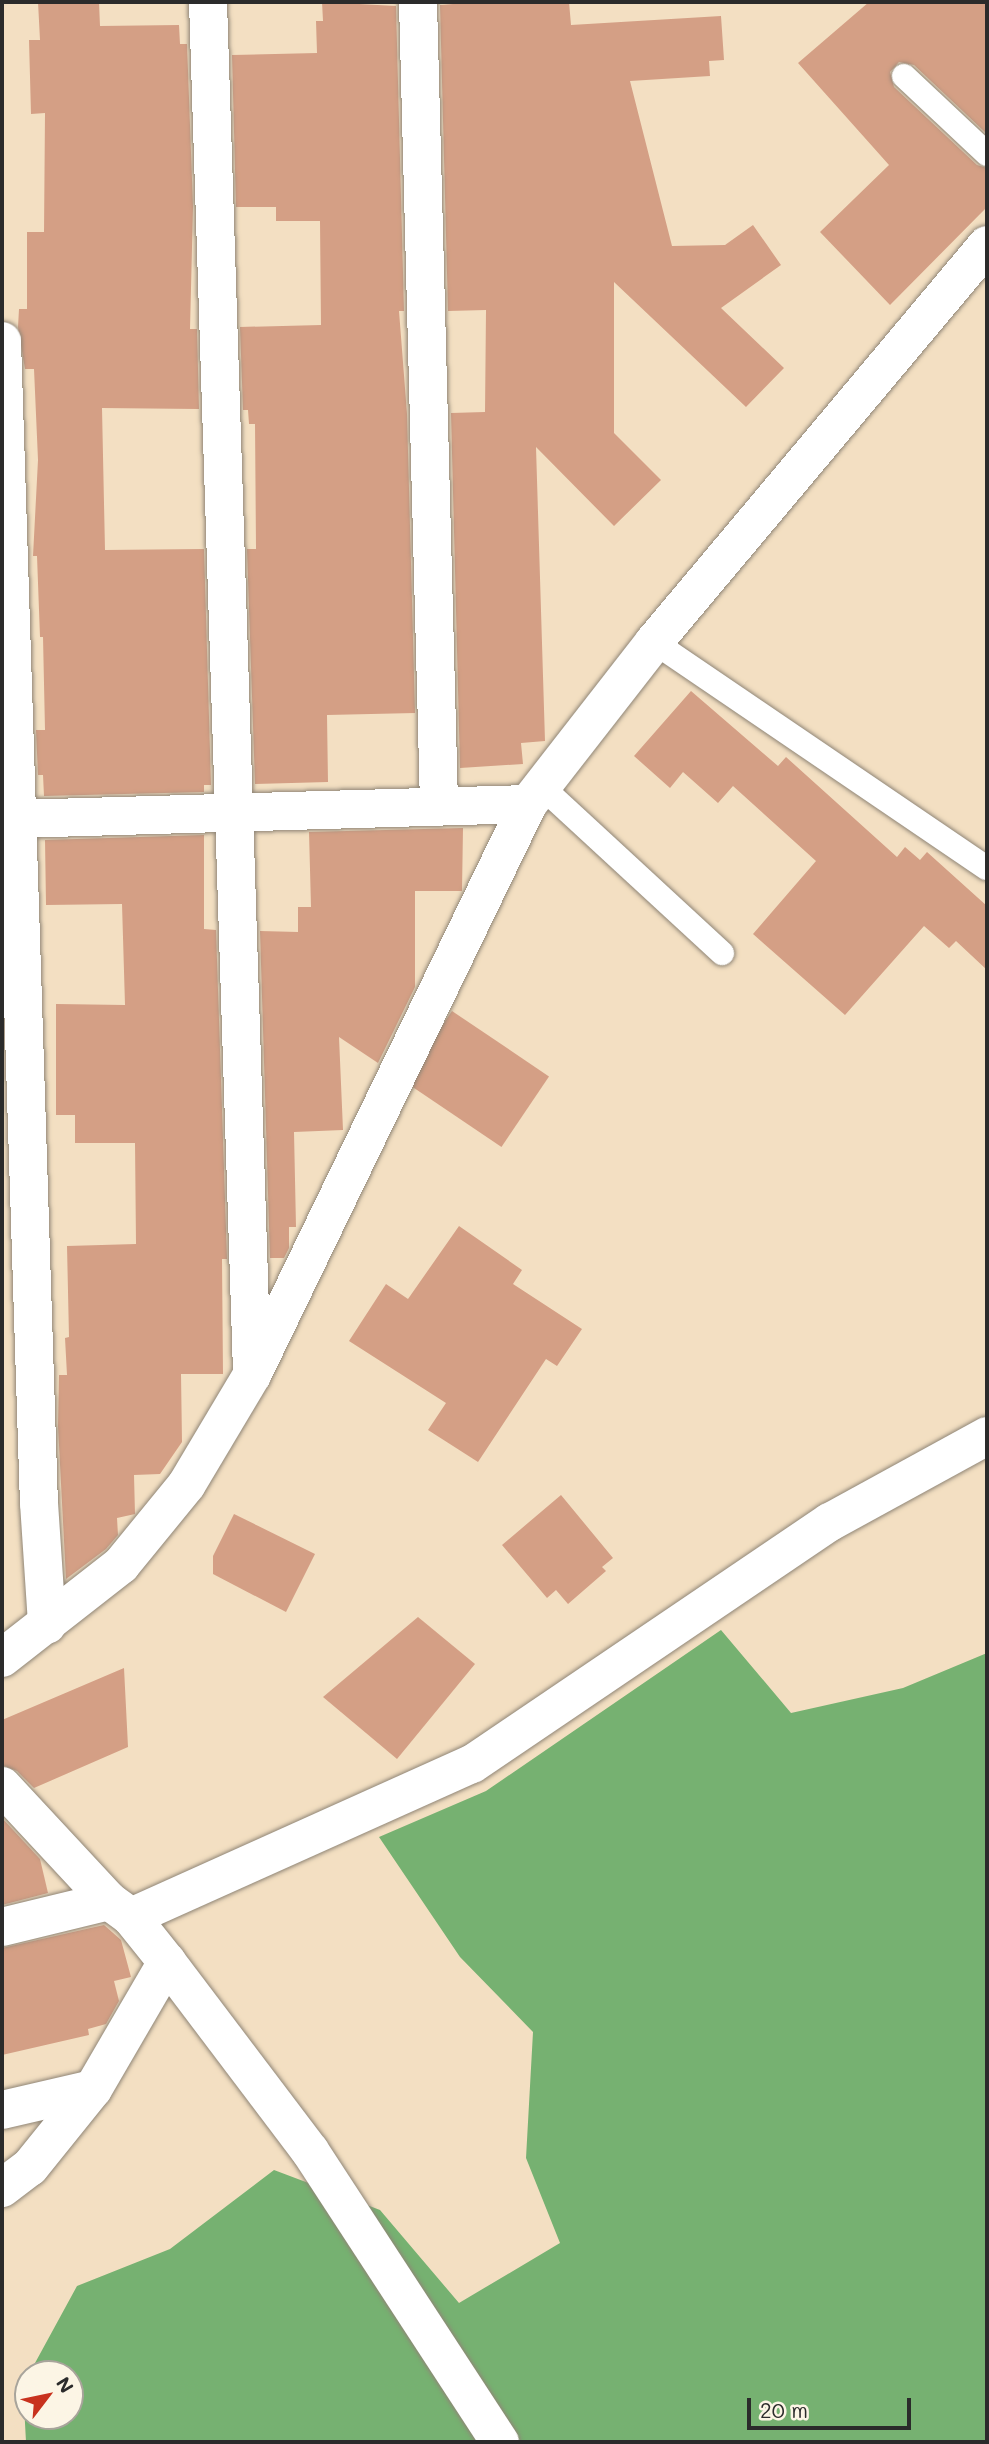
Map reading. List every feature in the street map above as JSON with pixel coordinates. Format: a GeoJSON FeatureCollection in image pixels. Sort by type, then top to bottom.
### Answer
{"type":"FeatureCollection","features":[{"type":"Feature","properties":{"kind":"street"},"geometry":{"type":"LineString","coordinates":[[208,2],[252,1376]]}},
{"type":"Feature","properties":{"kind":"street"},"geometry":{"type":"LineString","coordinates":[[418,2],[439,804]]}},
{"type":"Feature","properties":{"kind":"street"},"geometry":{"type":"LineString","coordinates":[[2,1658],[121,1565],[187,1483],[252,1376],[535,795],[654,642],[987,245]]}},
{"type":"Feature","properties":{"kind":"street"},"geometry":{"type":"LineString","coordinates":[[2,341],[47,1625]]}},
{"type":"Feature","properties":{"kind":"street"},"geometry":{"type":"LineString","coordinates":[[17,819],[439,804],[535,795]]}},
{"type":"Feature","properties":{"kind":"street"},"geometry":{"type":"LineString","coordinates":[[2,1927],[120,1909],[472,1764],[831,1522],[987,1436]]}},
{"type":"Feature","properties":{"kind":"street"},"geometry":{"type":"LineString","coordinates":[[2,1786],[167,1962],[310,2151],[500,2442]]}},
{"type":"Feature","properties":{"kind":"street"},"geometry":{"type":"LineString","coordinates":[[2,2188],[30,2167],[93,2089],[167,1962]]}},
{"type":"Feature","properties":{"kind":"street"},"geometry":{"type":"LineString","coordinates":[[2,2110],[93,2089]]}},
{"type":"Feature","properties":{"kind":"lane"},"geometry":{"type":"LineString","coordinates":[[904,76],[987,154]]}},
{"type":"Feature","properties":{"kind":"lane"},"geometry":{"type":"LineString","coordinates":[[654,642],[987,868]]}},
{"type":"Feature","properties":{"kind":"lane"},"geometry":{"type":"LineString","coordinates":[[535,795],[722,953]]}},
{"type":"Feature","properties":{"kind":"green space"},"geometry":{"type":"Polygon","coordinates":[[[721,1630],[791,1713],[903,1688],[987,1653],[987,2442],[26,2442],[25,2430],[84,2430],[84,2360],[37,2360],[77,2286],[170,2249],[274,2170],[380,2210],[459,2303],[560,2243],[526,2158],[533,2032],[460,1957],[379,1837],[486,1791],[721,1630]]]}},
{"type":"Feature","properties":{"kind":"building"},"geometry":{"type":"Polygon","coordinates":[[[38,2],[99,2],[100,26],[179,25],[180,44],[187,44],[193,207],[190,329],[197,329],[199,409],[102,408],[105,550],[204,549],[211,785],[204,785],[204,792],[44,796],[43,775],[38,775],[36,730],[45,730],[43,637],[40,637],[37,556],[33,556],[38,460],[34,369],[25,369],[18,327],[19,309],[27,309],[27,232],[44,232],[45,113],[31,114],[29,40],[40,40],[38,2]]]}},
{"type":"Feature","properties":{"kind":"building"},"geometry":{"type":"Polygon","coordinates":[[[322,2],[396,6],[404,311],[399,311],[407,414],[415,713],[327,715],[328,782],[255,784],[247,549],[256,549],[255,424],[249,424],[248,410],[243,410],[240,327],[321,325],[320,221],[276,221],[276,207],[236,207],[232,55],[317,53],[316,21],[323,21],[322,2]]]}},
{"type":"Feature","properties":{"kind":"building"},"geometry":{"type":"Polygon","coordinates":[[[569,2],[571,25],[721,16],[724,60],[709,61],[710,76],[630,81],[672,246],[725,245],[753,225],[781,265],[721,308],[784,368],[746,407],[614,282],[614,433],[661,480],[614,526],[536,447],[545,741],[521,743],[523,764],[460,768],[451,413],[485,412],[486,310],[448,311],[440,5],[569,2]]]}},
{"type":"Feature","properties":{"kind":"building"},"geometry":{"type":"Polygon","coordinates":[[[869,2],[987,2],[987,134],[914,65],[899,62],[890,72],[894,87],[977,165],[987,168],[987,207],[890,305],[820,232],[889,165],[798,63],[869,2]]]}},
{"type":"Feature","properties":{"kind":"building"},"geometry":{"type":"Polygon","coordinates":[[[691,691],[778,766],[786,757],[897,857],[905,847],[920,860],[927,852],[987,906],[987,970],[956,941],[949,948],[924,926],[845,1015],[753,934],[816,861],[733,786],[718,803],[683,772],[670,788],[634,756],[691,691]]]}},
{"type":"Feature","properties":{"kind":"building"},"geometry":{"type":"Polygon","coordinates":[[[463,828],[462,891],[415,891],[415,987],[378,1063],[339,1037],[343,1130],[294,1132],[296,1227],[289,1227],[289,1248],[284,1258],[270,1258],[260,931],[298,932],[298,907],[311,907],[309,832],[463,828]]]}},
{"type":"Feature","properties":{"kind":"building"},"geometry":{"type":"Polygon","coordinates":[[[204,835],[204,929],[216,930],[227,1259],[222,1259],[223,1374],[181,1374],[182,1442],[160,1474],[134,1475],[135,1514],[117,1518],[118,1535],[106,1549],[66,1579],[58,1426],[59,1375],[67,1375],[65,1338],[69,1337],[67,1246],[136,1244],[135,1143],[75,1143],[75,1115],[56,1115],[56,1004],[125,1005],[122,904],[46,905],[45,840],[204,835]]]}},
{"type":"Feature","properties":{"kind":"building"},"geometry":{"type":"Polygon","coordinates":[[[452,1011],[549,1076],[501,1147],[404,1081],[452,1011]]]}},
{"type":"Feature","properties":{"kind":"building"},"geometry":{"type":"Polygon","coordinates":[[[459,1226],[522,1270],[513,1284],[582,1329],[557,1366],[546,1359],[478,1462],[428,1430],[446,1403],[349,1341],[386,1284],[408,1299],[459,1226]]]}},
{"type":"Feature","properties":{"kind":"building"},"geometry":{"type":"Polygon","coordinates":[[[561,1495],[613,1558],[602,1567],[606,1571],[568,1604],[556,1590],[547,1598],[502,1545],[561,1495]]]}},
{"type":"Feature","properties":{"kind":"building"},"geometry":{"type":"Polygon","coordinates":[[[234,1514],[315,1554],[286,1612],[213,1574],[213,1556],[234,1514]]]}},
{"type":"Feature","properties":{"kind":"building"},"geometry":{"type":"Polygon","coordinates":[[[418,1617],[475,1664],[397,1759],[323,1697],[418,1617]]]}},
{"type":"Feature","properties":{"kind":"building"},"geometry":{"type":"Polygon","coordinates":[[[124,1668],[128,1747],[34,1788],[17,1771],[2,1765],[2,1720],[124,1668]]]}},
{"type":"Feature","properties":{"kind":"building"},"geometry":{"type":"Polygon","coordinates":[[[2,1818],[40,1859],[48,1893],[2,1905],[2,1818]]]}},
{"type":"Feature","properties":{"kind":"building"},"geometry":{"type":"Polygon","coordinates":[[[104,1925],[121,1940],[131,1977],[114,1981],[119,2001],[106,2024],[88,2029],[89,2035],[2,2055],[2,1948],[104,1925]]]}}]}
